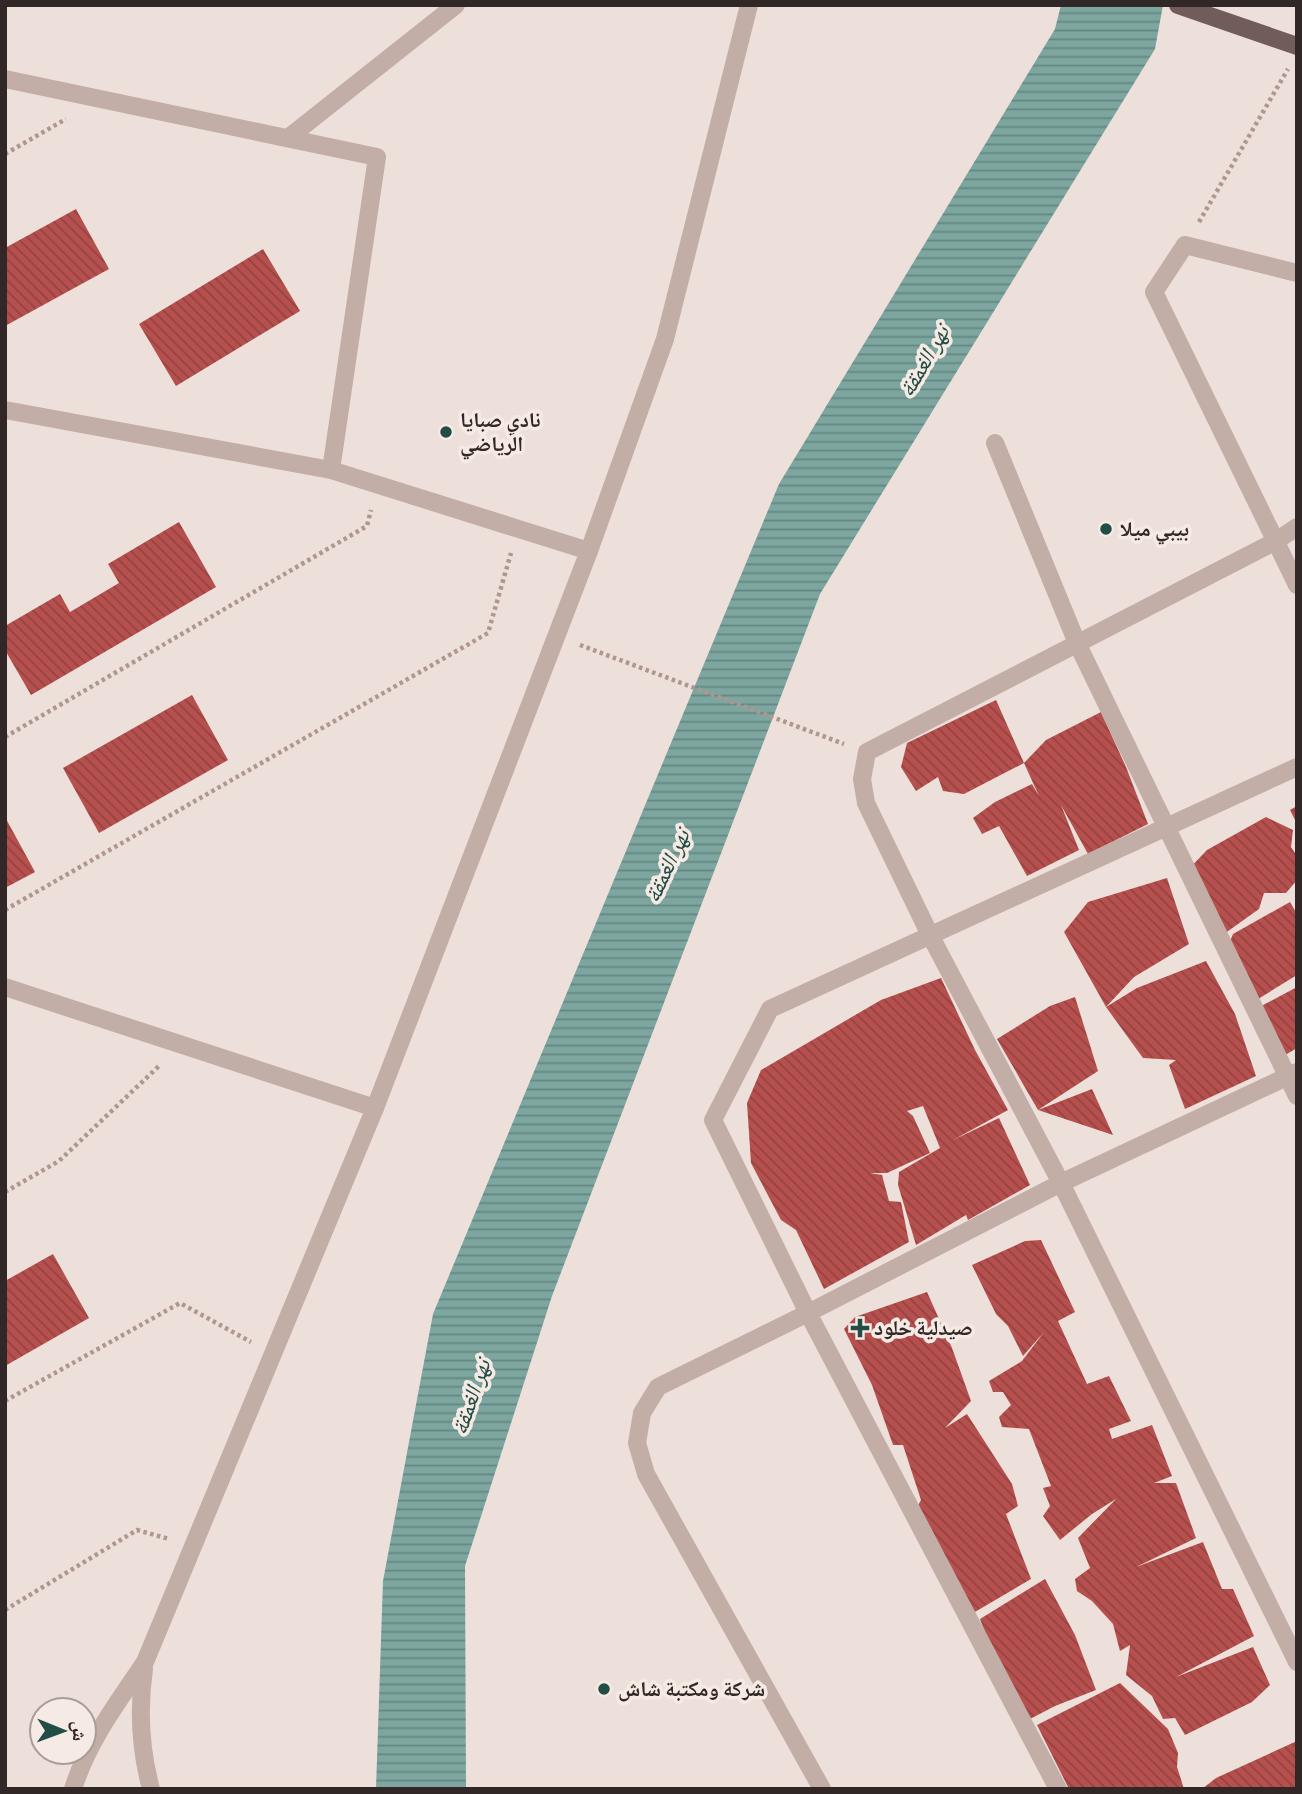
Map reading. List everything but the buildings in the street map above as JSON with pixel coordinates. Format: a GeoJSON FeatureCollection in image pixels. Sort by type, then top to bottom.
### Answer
{"type":"FeatureCollection","features":[{"type":"Feature","properties":{"kind":"main road"},"geometry":{"type":"LineString","coordinates":[[1178,5],[1297,46]]}},
{"type":"Feature","properties":{"kind":"street"},"geometry":{"type":"LineString","coordinates":[[288,138],[456,5]]}},
{"type":"Feature","properties":{"kind":"street"},"geometry":{"type":"LineString","coordinates":[[73,1789],[82,1763],[99,1731],[145,1662],[374,1108],[589,551],[664,339],[749,5]]}},
{"type":"Feature","properties":{"kind":"street"},"geometry":{"type":"LineString","coordinates":[[5,79],[377,157],[331,470]]}},
{"type":"Feature","properties":{"kind":"street"},"geometry":{"type":"LineString","coordinates":[[1297,273],[1185,245],[1154,292],[1297,585]]}},
{"type":"Feature","properties":{"kind":"street"},"geometry":{"type":"LineString","coordinates":[[5,410],[331,470],[589,551]]}},
{"type":"Feature","properties":{"kind":"street"},"geometry":{"type":"LineString","coordinates":[[995,443],[1077,643],[1166,827],[1292,1074],[1297,1096]]}},
{"type":"Feature","properties":{"kind":"street"},"geometry":{"type":"LineString","coordinates":[[1297,527],[1276,541],[867,752],[862,779],[866,803],[930,936],[1061,1183],[1297,1662]]}},
{"type":"Feature","properties":{"kind":"street"},"geometry":{"type":"LineString","coordinates":[[1058,1789],[808,1313],[713,1119],[770,1009],[1297,767]]}},
{"type":"Feature","properties":{"kind":"street"},"geometry":{"type":"LineString","coordinates":[[5,987],[374,1108]]}},
{"type":"Feature","properties":{"kind":"street"},"geometry":{"type":"LineString","coordinates":[[822,1789],[646,1474],[637,1443],[642,1413],[658,1387],[1061,1183],[1292,1074]]}},
{"type":"Feature","properties":{"kind":"street"},"geometry":{"type":"LineString","coordinates":[[145,1662],[139,1717],[141,1744],[150,1789]]}},
{"type":"Feature","properties":{"kind":"path"},"geometry":{"type":"LineString","coordinates":[[1185,245],[1290,65]]}},
{"type":"Feature","properties":{"kind":"path"},"geometry":{"type":"LineString","coordinates":[[5,154],[100,99]]}},
{"type":"Feature","properties":{"kind":"path"},"geometry":{"type":"LineString","coordinates":[[5,737],[368,526],[377,485]]}},
{"type":"Feature","properties":{"kind":"path"},"geometry":{"type":"LineString","coordinates":[[5,910],[488,633],[519,529]]}},
{"type":"Feature","properties":{"kind":"path"},"geometry":{"type":"LineString","coordinates":[[556,636],[867,752]]}},
{"type":"Feature","properties":{"kind":"path"},"geometry":{"type":"LineString","coordinates":[[5,1192],[59,1161],[181,1045]]}},
{"type":"Feature","properties":{"kind":"path"},"geometry":{"type":"LineString","coordinates":[[5,1401],[180,1303],[273,1354]]}},
{"type":"Feature","properties":{"kind":"path"},"geometry":{"type":"LineString","coordinates":[[5,1610],[138,1530],[193,1545]]}},
{"type":"Feature","properties":{"kind":"water","name":"نهر الغمقة"},"geometry":{"type":"Polygon","coordinates":[[[1061,5],[1163,5],[1155,49],[820,594],[552,1296],[465,1566],[466,1789],[376,1789],[383,1581],[433,1314],[779,484],[1055,29],[1061,5]]]}},
{"type":"Feature","properties":{"kind":"place","name":"نادي صبايا الرياضي"},"geometry":{"type":"Point","coordinates":[446,432]}},
{"type":"Feature","properties":{"kind":"place","name":"بيبي ميلا"},"geometry":{"type":"Point","coordinates":[1106,529]}},
{"type":"Feature","properties":{"kind":"place","name":"صيدلية خلود"},"geometry":{"type":"Point","coordinates":[860,1328]}},
{"type":"Feature","properties":{"kind":"place","name":"شركة ومكتبة شاش"},"geometry":{"type":"Point","coordinates":[604,1689]}}]}
